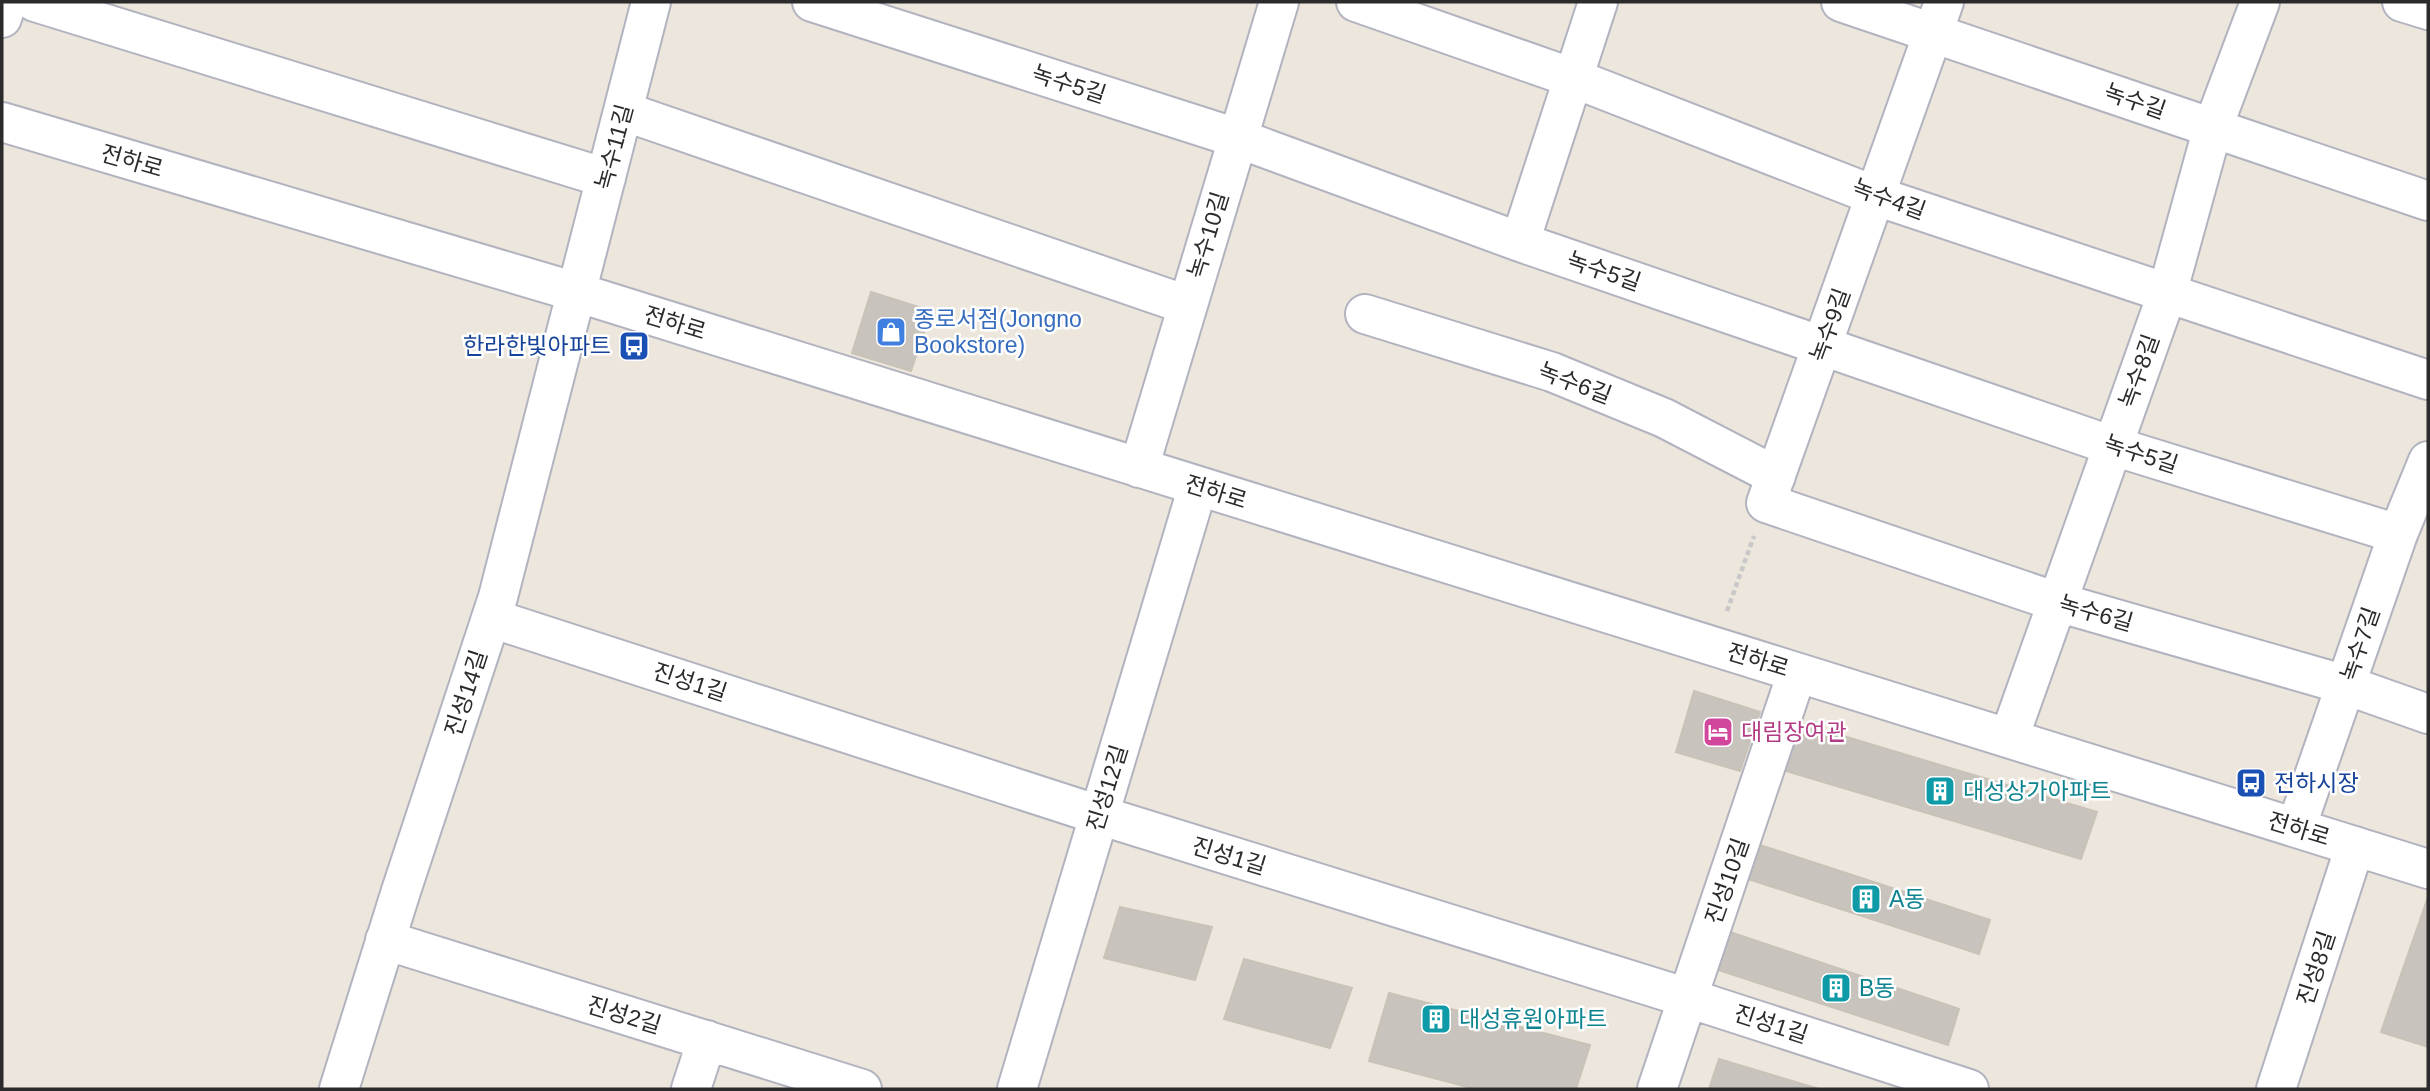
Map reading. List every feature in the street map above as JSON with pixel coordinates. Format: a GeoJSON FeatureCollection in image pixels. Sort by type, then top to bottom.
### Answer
{"type":"FeatureCollection","features":[{"type":"Feature","properties":{"kind":"street"},"geometry":{"type":"LineString","coordinates":[[2,18],[7,2]]}},
{"type":"Feature","properties":{"kind":"street"},"geometry":{"type":"LineString","coordinates":[[35,2],[606,178]]}},
{"type":"Feature","properties":{"kind":"street","name":"녹수11길"},"geometry":{"type":"LineString","coordinates":[[576,292],[651,2]]}},
{"type":"Feature","properties":{"kind":"street","name":"녹수5길"},"geometry":{"type":"LineString","coordinates":[[812,2],[1237,138],[1520,242],[2113,446],[2398,534]]}},
{"type":"Feature","properties":{"kind":"street","name":"녹수10길"},"geometry":{"type":"LineString","coordinates":[[1139,468],[1279,2]]}},
{"type":"Feature","properties":{"kind":"street","name":"녹수4길"},"geometry":{"type":"LineString","coordinates":[[1356,2],[1573,78],[1876,195],[2428,380]]}},
{"type":"Feature","properties":{"kind":"street"},"geometry":{"type":"LineString","coordinates":[[1520,242],[1598,2]]}},
{"type":"Feature","properties":{"kind":"street","name":"녹수길"},"geometry":{"type":"LineString","coordinates":[[1841,2],[1939,17],[2213,127],[2428,201]]}},
{"type":"Feature","properties":{"kind":"street","name":"녹수8길"},"geometry":{"type":"LineString","coordinates":[[2009,738],[2167,294],[2213,127],[2260,2]]}},
{"type":"Feature","properties":{"kind":"street"},"geometry":{"type":"LineString","coordinates":[[2403,2],[2428,10]]}},
{"type":"Feature","properties":{"kind":"street","name":"녹수9길"},"geometry":{"type":"LineString","coordinates":[[1771,489],[1939,17]]}},
{"type":"Feature","properties":{"kind":"street"},"geometry":{"type":"LineString","coordinates":[[623,111],[1187,305]]}},
{"type":"Feature","properties":{"kind":"street","name":"전하로"},"geometry":{"type":"LineString","coordinates":[[2,122],[576,292],[2428,869]]}},
{"type":"Feature","properties":{"kind":"street","name":"진성14길"},"geometry":{"type":"LineString","coordinates":[[339,1089],[498,597],[576,292]]}},
{"type":"Feature","properties":{"kind":"street","name":"녹수6길"},"geometry":{"type":"LineString","coordinates":[[1366,314],[1552,372],[1664,418],[1771,489],[2057,603],[2346,685],[2428,714]]}},
{"type":"Feature","properties":{"kind":"street","name":"녹수7길"},"geometry":{"type":"LineString","coordinates":[[2296,828],[2398,534],[2428,461]]}},
{"type":"Feature","properties":{"kind":"street","name":"진성12길"},"geometry":{"type":"LineString","coordinates":[[1017,1089],[1198,486]]}},
{"type":"Feature","properties":{"kind":"street","name":"진성1길"},"geometry":{"type":"LineString","coordinates":[[491,618],[1099,815],[1688,998],[1969,1089]]}},
{"type":"Feature","properties":{"kind":"street","name":"진성10길"},"geometry":{"type":"LineString","coordinates":[[1657,1089],[1797,673]]}},
{"type":"Feature","properties":{"kind":"street","name":"진성8길"},"geometry":{"type":"LineString","coordinates":[[2276,1089],[2355,846]]}},
{"type":"Feature","properties":{"kind":"street","name":"진성2길"},"geometry":{"type":"LineString","coordinates":[[386,940],[862,1089]]}},
{"type":"Feature","properties":{"kind":"street"},"geometry":{"type":"LineString","coordinates":[[691,1089],[706,1041]]}},
{"type":"Feature","properties":{"kind":"path"},"geometry":{"type":"LineString","coordinates":[[1714,647],[1771,489]]}},
{"type":"Feature","properties":{"kind":"building","name":"종로서점(Jongno Bookstore)"},"geometry":{"type":"Polygon","coordinates":[[[871,292],[931,311],[911,371],[852,353],[871,292]]]}},
{"type":"Feature","properties":{"kind":"building","name":"대림장여관"},"geometry":{"type":"Polygon","coordinates":[[[1694,691],[1760,712],[1740,771],[1676,752],[1694,691]]]}},
{"type":"Feature","properties":{"kind":"building","name":"대성상가아파트"},"geometry":{"type":"Polygon","coordinates":[[[1800,723],[2097,812],[2081,859],[1783,770],[1800,723]]]}},
{"type":"Feature","properties":{"kind":"building","name":"A동"},"geometry":{"type":"Polygon","coordinates":[[[1754,843],[1990,920],[1979,954],[1742,877],[1754,843]]]}},
{"type":"Feature","properties":{"kind":"building"},"geometry":{"type":"Polygon","coordinates":[[[2428,897],[2428,1047],[2381,1032],[2428,897]]]}},
{"type":"Feature","properties":{"kind":"building"},"geometry":{"type":"Polygon","coordinates":[[[1120,907],[1212,927],[1195,980],[1104,958],[1120,907]]]}},
{"type":"Feature","properties":{"kind":"building","name":"B동"},"geometry":{"type":"Polygon","coordinates":[[[1727,931],[1959,1009],[1948,1045],[1712,968],[1727,931]]]}},
{"type":"Feature","properties":{"kind":"building"},"geometry":{"type":"Polygon","coordinates":[[[1244,959],[1352,988],[1330,1048],[1224,1019],[1244,959]]]}},
{"type":"Feature","properties":{"kind":"building","name":"대성휴원아파트"},"geometry":{"type":"Polygon","coordinates":[[[1389,993],[1590,1045],[1576,1089],[1475,1089],[1369,1061],[1389,993]]]}},
{"type":"Feature","properties":{"kind":"building"},"geometry":{"type":"Polygon","coordinates":[[[1719,1059],[1819,1089],[1709,1089],[1719,1059]]]}},
{"type":"Feature","properties":{"kind":"place","name":"종로서점(Jongno Bookstore)"},"geometry":{"type":"Point","coordinates":[891,332]}},
{"type":"Feature","properties":{"kind":"place","name":"한라한빛아파트"},"geometry":{"type":"Point","coordinates":[634,346]}},
{"type":"Feature","properties":{"kind":"place","name":"대림장여관"},"geometry":{"type":"Point","coordinates":[1718,732]}},
{"type":"Feature","properties":{"kind":"place","name":"전하시장"},"geometry":{"type":"Point","coordinates":[2251,783]}},
{"type":"Feature","properties":{"kind":"place","name":"대성상가아파트"},"geometry":{"type":"Point","coordinates":[1940,791]}},
{"type":"Feature","properties":{"kind":"place","name":"A동"},"geometry":{"type":"Point","coordinates":[1866,899]}},
{"type":"Feature","properties":{"kind":"place","name":"B동"},"geometry":{"type":"Point","coordinates":[1836,988]}},
{"type":"Feature","properties":{"kind":"place","name":"대성휴원아파트"},"geometry":{"type":"Point","coordinates":[1436,1019]}}]}
